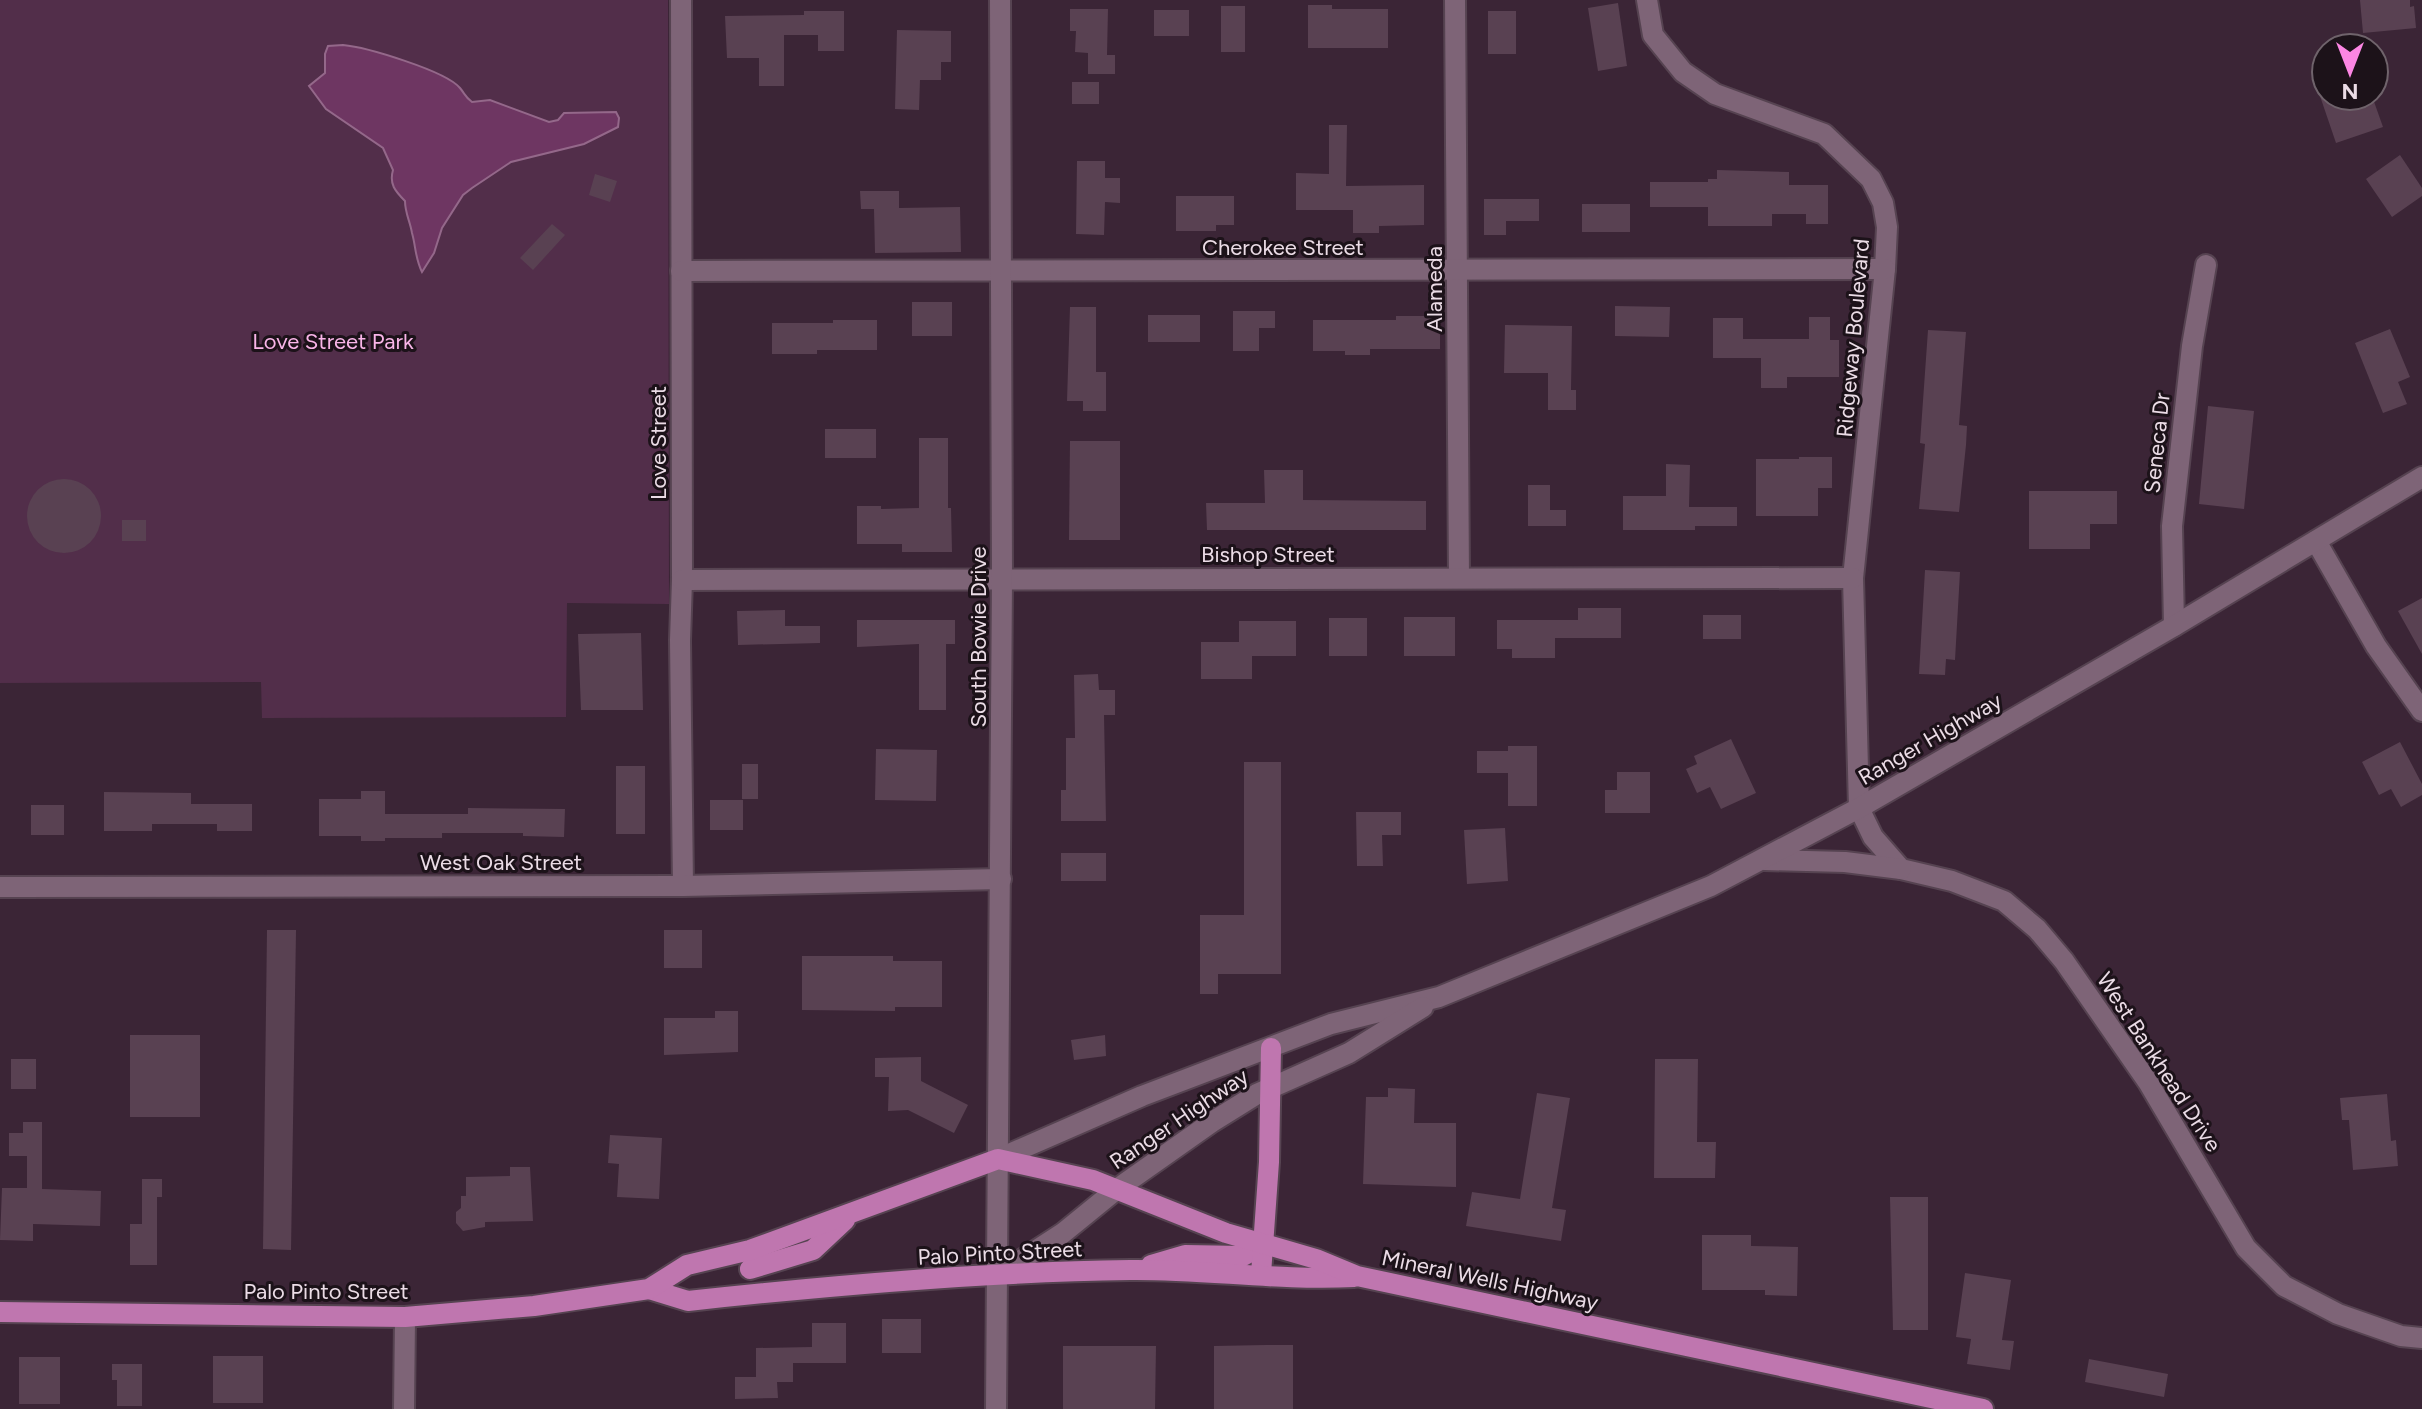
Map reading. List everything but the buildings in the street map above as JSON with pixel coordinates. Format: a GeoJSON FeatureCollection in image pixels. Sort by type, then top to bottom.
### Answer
{"type":"FeatureCollection","features":[{"type":"Feature","properties":{"kind":"main road"},"geometry":{"type":"LineString","coordinates":[[1261,1274],[1271,1048]]}},
{"type":"Feature","properties":{"kind":"main road","name":"Mineral Wells Highway"},"geometry":{"type":"LineString","coordinates":[[998,1159],[1093,1180],[1263,1245],[1316,1259],[1357,1276],[1936,1403],[1983,1409]]}},
{"type":"Feature","properties":{"kind":"main road","name":"Palo Pinto Street"},"geometry":{"type":"LineString","coordinates":[[0,1312],[405,1317],[534,1306],[649,1289],[687,1265],[750,1260],[850,1214],[998,1159]]}},
{"type":"Feature","properties":{"kind":"main road"},"geometry":{"type":"LineString","coordinates":[[1131,1270],[1185,1255],[1243,1256],[1263,1245]]}},
{"type":"Feature","properties":{"kind":"main road"},"geometry":{"type":"LineString","coordinates":[[750,1260],[751,1294]]}},
{"type":"Feature","properties":{"kind":"main road","name":"Palo Pinto Street"},"geometry":{"type":"LineString","coordinates":[[649,1289],[688,1301],[998,1275],[1131,1270],[1261,1274],[1312,1279],[1357,1276]]}},
{"type":"Feature","properties":{"kind":"street","name":"Love Street"},"geometry":{"type":"LineString","coordinates":[[681,0],[680,640],[683,886]]}},
{"type":"Feature","properties":{"kind":"street","name":"South Bowie Drive"},"geometry":{"type":"LineString","coordinates":[[996,1409],[1002,578],[1000,0]]}},
{"type":"Feature","properties":{"kind":"street","name":"Alameda"},"geometry":{"type":"LineString","coordinates":[[1455,0],[1459,578]]}},
{"type":"Feature","properties":{"kind":"street","name":"Ridgeway Boulevard"},"geometry":{"type":"LineString","coordinates":[[1647,0],[1653,35],[1683,72],[1715,94],[1824,134],[1871,179],[1883,203],[1887,227],[1885,269],[1853,578],[1859,808]]}},
{"type":"Feature","properties":{"kind":"street","name":"Seneca Dr"},"geometry":{"type":"LineString","coordinates":[[2174,626],[2172,526],[2192,346],[2206,265]]}},
{"type":"Feature","properties":{"kind":"street","name":"Cherokee Street"},"geometry":{"type":"LineString","coordinates":[[681,271],[1885,269]]}},
{"type":"Feature","properties":{"kind":"street","name":"Ranger Highway"},"geometry":{"type":"LineString","coordinates":[[998,1159],[1142,1096],[1331,1024],[1439,997],[1711,886],[1859,808],[2174,626],[2422,477]]}},
{"type":"Feature","properties":{"kind":"street"},"geometry":{"type":"LineString","coordinates":[[2316,541],[2376,646],[2422,711]]}},
{"type":"Feature","properties":{"kind":"street","name":"Bishop Street"},"geometry":{"type":"LineString","coordinates":[[682,580],[1853,578]]}},
{"type":"Feature","properties":{"kind":"street"},"geometry":{"type":"LineString","coordinates":[[1859,808],[1873,837],[1901,869]]}},
{"type":"Feature","properties":{"kind":"street","name":"West Bankhead Drive"},"geometry":{"type":"LineString","coordinates":[[1760,861],[1845,862],[1901,869],[1952,881],[2004,901],[2037,929],[2064,961],[2148,1082],[2246,1248],[2284,1286],[2338,1314],[2401,1336],[2422,1338]]}},
{"type":"Feature","properties":{"kind":"street","name":"West Oak Street"},"geometry":{"type":"LineString","coordinates":[[0,887],[683,886],[1001,879]]}},
{"type":"Feature","properties":{"kind":"street","name":"Ranger Highway"},"geometry":{"type":"LineString","coordinates":[[998,1275],[1063,1233],[1117,1189],[1212,1122],[1271,1087],[1349,1053],[1439,997]]}},
{"type":"Feature","properties":{"kind":"street"},"geometry":{"type":"LineString","coordinates":[[404,1409],[405,1317]]}},
{"type":"Feature","properties":{"kind":"green space","name":"Love Street Park"},"geometry":{"type":"Polygon","coordinates":[[[0,0],[668,0],[669,604],[567,603],[566,717],[262,718],[261,682],[0,683],[0,0]]]}},
{"type":"Feature","properties":{"kind":"shaded area"},"geometry":{"type":"Polygon","coordinates":[[[343,45],[386,55],[439,74],[452,81],[472,102],[490,100],[549,122],[558,120],[564,113],[616,112],[618,127],[584,144],[511,162],[472,188],[463,195],[442,228],[434,253],[422,272],[405,201],[394,187],[393,170],[383,148],[326,109],[309,86],[325,73],[328,46],[343,45]]]}}]}
